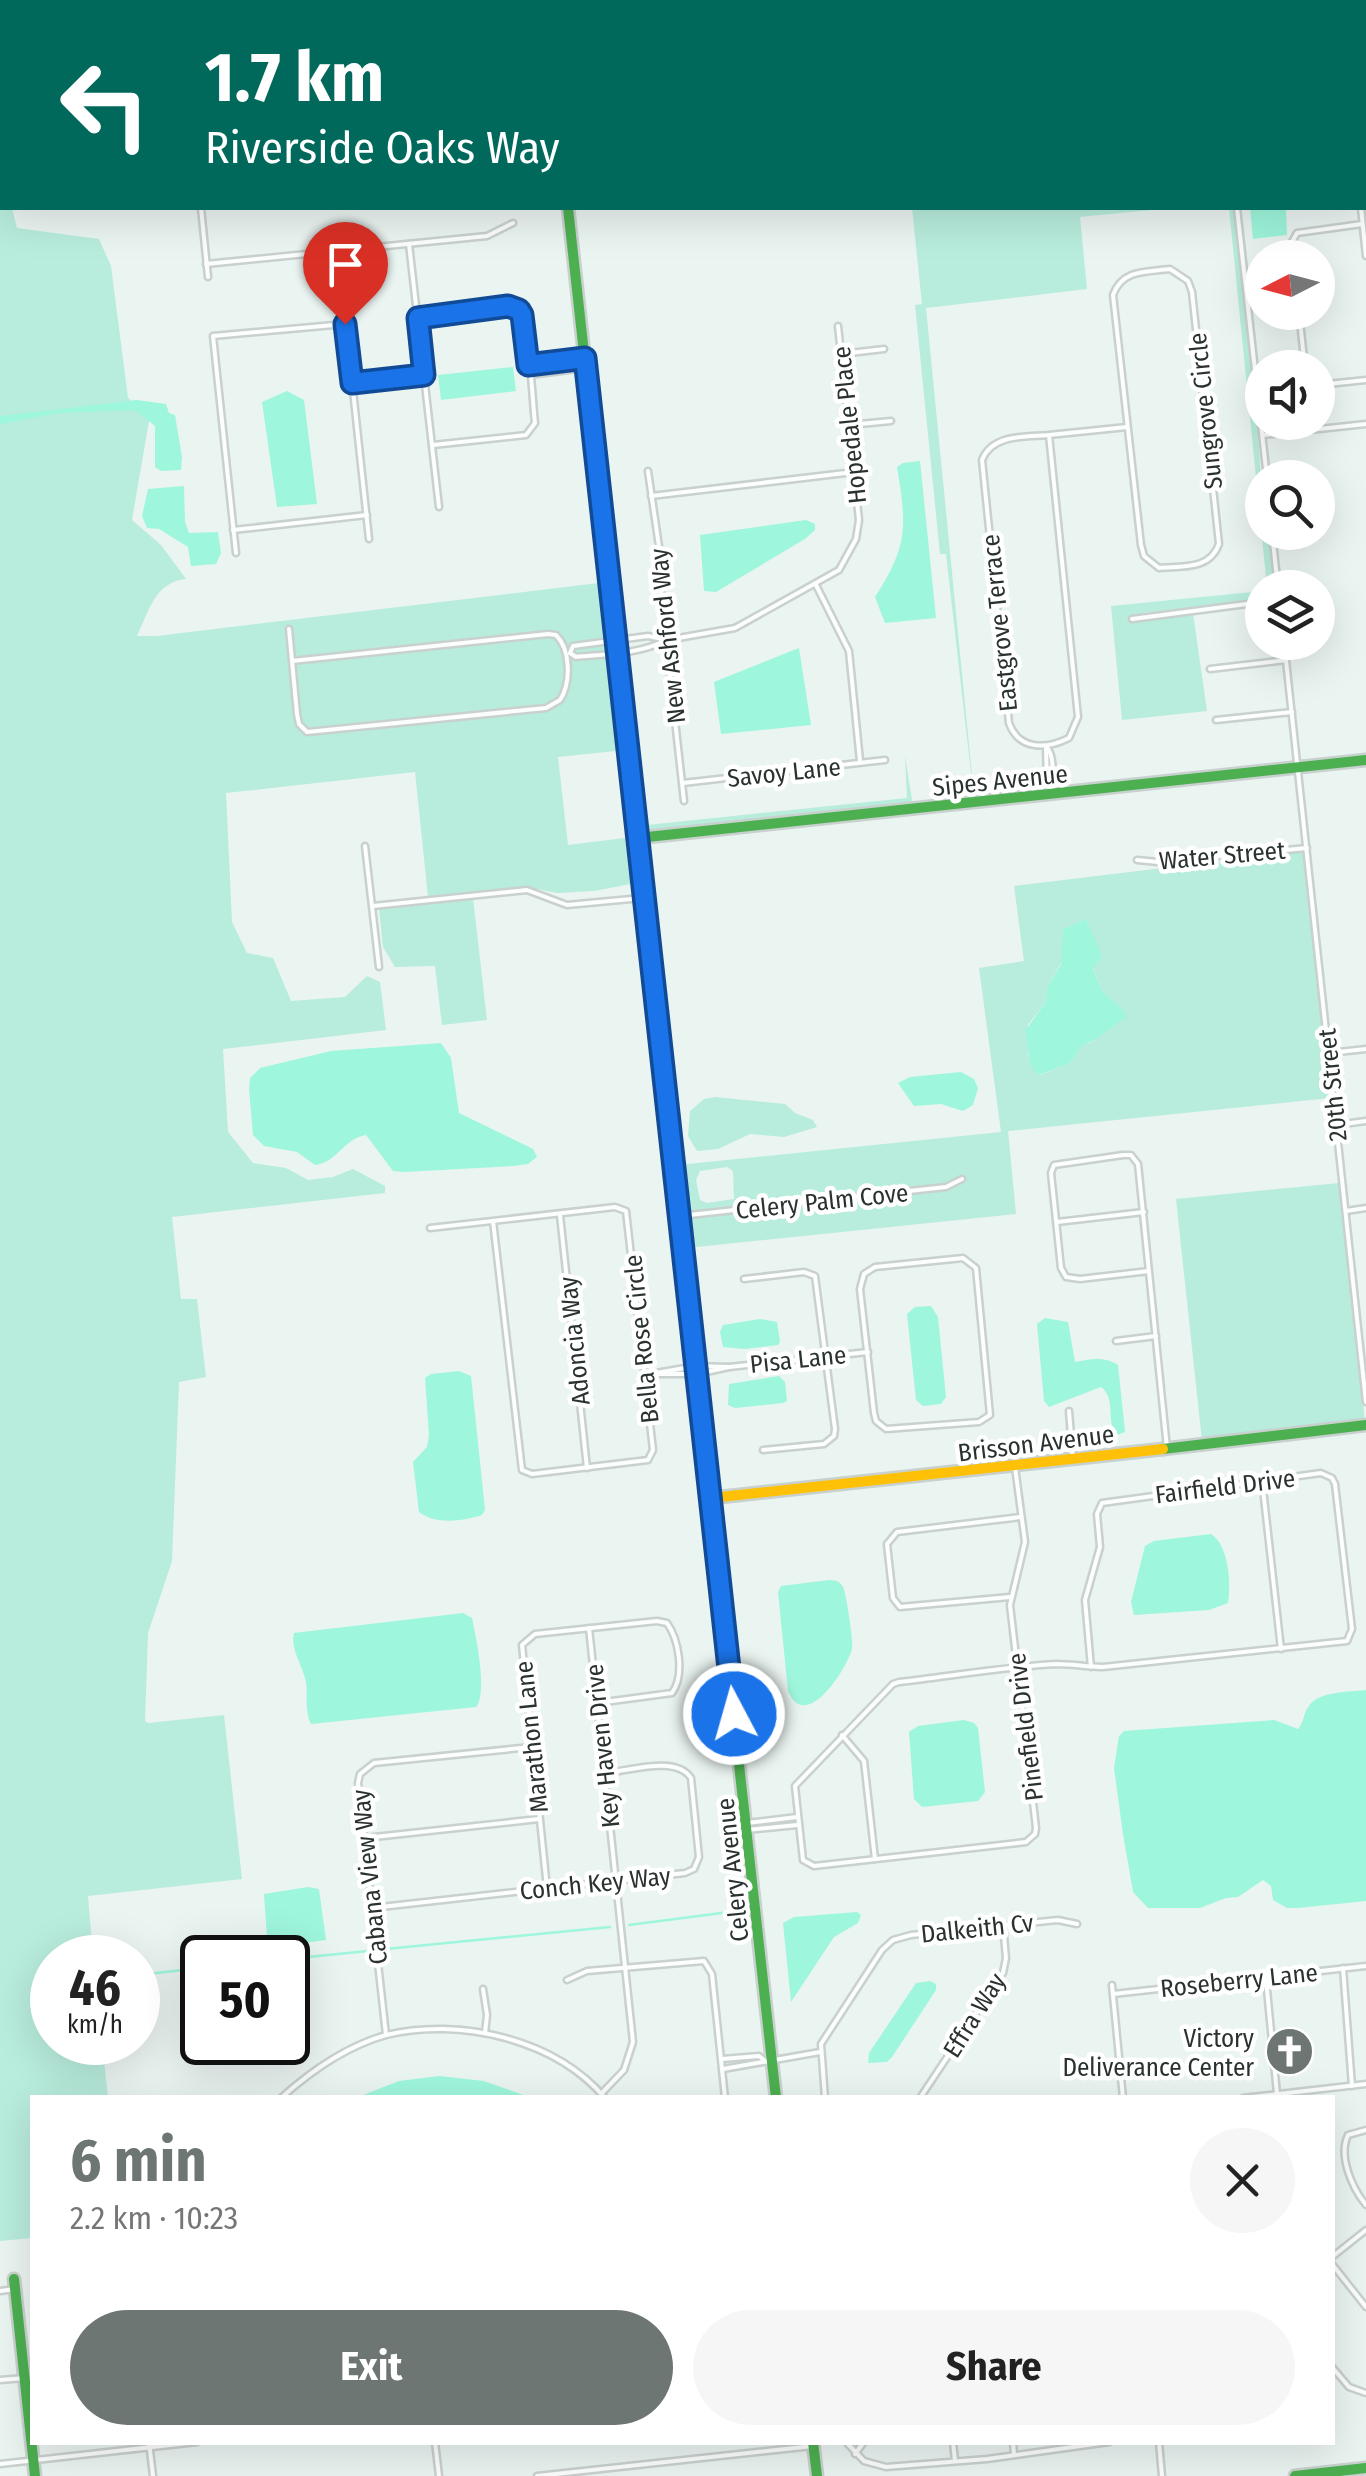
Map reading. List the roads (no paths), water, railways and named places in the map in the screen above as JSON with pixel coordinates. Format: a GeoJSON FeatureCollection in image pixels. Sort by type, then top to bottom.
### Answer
{"type":"FeatureCollection","features":[{"type":"Feature","properties":{"kind":"main road","name":"Celery Avenue"},"geometry":{"type":"LineString","coordinates":[[568,210],[747,1827],[768,2059],[775,2095]]}},
{"type":"Feature","properties":{"kind":"main road","name":"Sipes Avenue"},"geometry":{"type":"LineString","coordinates":[[638,838],[1366,760]]}},
{"type":"Feature","properties":{"kind":"main road","name":"Brisson Avenue"},"geometry":{"type":"LineString","coordinates":[[711,1498],[1366,1425]]}},
{"type":"Feature","properties":{"kind":"main road"},"geometry":{"type":"LineString","coordinates":[[15,2284],[30,2433]]}},
{"type":"Feature","properties":{"kind":"main road"},"geometry":{"type":"LineString","coordinates":[[31,2445],[35,2476]]}},
{"type":"Feature","properties":{"kind":"main road"},"geometry":{"type":"LineString","coordinates":[[813,2445],[816,2476]]}},
{"type":"Feature","properties":{"kind":"main road"},"geometry":{"type":"LineString","coordinates":[[1295,2476],[1366,2468]]}},
{"type":"Feature","properties":{"kind":"street"},"geometry":{"type":"LineString","coordinates":[[201,210],[208,277]]}},
{"type":"Feature","properties":{"kind":"street"},"geometry":{"type":"LineString","coordinates":[[1237,210],[1253,350]]}},
{"type":"Feature","properties":{"kind":"street"},"geometry":{"type":"LineString","coordinates":[[1360,210],[1366,256]]}},
{"type":"Feature","properties":{"kind":"street"},"geometry":{"type":"LineString","coordinates":[[206,264],[487,236],[514,223]]}},
{"type":"Feature","properties":{"kind":"street"},"geometry":{"type":"LineString","coordinates":[[1293,240],[1297,233],[1362,224]]}},
{"type":"Feature","properties":{"kind":"street"},"geometry":{"type":"LineString","coordinates":[[410,243],[439,507]]}},
{"type":"Feature","properties":{"kind":"street"},"geometry":{"type":"LineString","coordinates":[[338,249],[370,539]]}},
{"type":"Feature","properties":{"kind":"street","name":"Sungrove Circle"},"geometry":{"type":"LineString","coordinates":[[1170,270],[1188,281],[1192,292],[1219,544],[1209,561],[1159,568],[1144,556],[1128,426],[1113,294],[1117,284],[1132,273],[1170,270]]}},
{"type":"Feature","properties":{"kind":"street"},"geometry":{"type":"LineString","coordinates":[[418,318],[514,307],[522,315],[530,375],[535,423],[526,435],[433,445]]}},
{"type":"Feature","properties":{"kind":"street"},"geometry":{"type":"LineString","coordinates":[[236,553],[213,336],[345,324]]}},
{"type":"Feature","properties":{"kind":"street","name":"Hopedale Place"},"geometry":{"type":"LineString","coordinates":[[292,661],[548,634],[561,639],[568,653],[576,656],[618,653],[735,628],[816,585],[839,570],[856,539],[858,520],[838,326]]}},
{"type":"Feature","properties":{"kind":"street"},"geometry":{"type":"LineString","coordinates":[[841,354],[884,349]]}},
{"type":"Feature","properties":{"kind":"street"},"geometry":{"type":"LineString","coordinates":[[528,365],[556,361],[586,363]]}},
{"type":"Feature","properties":{"kind":"street"},"geometry":{"type":"LineString","coordinates":[[556,361],[557,371]]}},
{"type":"Feature","properties":{"kind":"street"},"geometry":{"type":"LineString","coordinates":[[530,375],[586,363]]}},
{"type":"Feature","properties":{"kind":"street"},"geometry":{"type":"LineString","coordinates":[[352,383],[424,375]]}},
{"type":"Feature","properties":{"kind":"street"},"geometry":{"type":"LineString","coordinates":[[1335,383],[1366,380]]}},
{"type":"Feature","properties":{"kind":"street"},"geometry":{"type":"LineString","coordinates":[[849,426],[891,421]]}},
{"type":"Feature","properties":{"kind":"street"},"geometry":{"type":"LineString","coordinates":[[1335,427],[1366,424]]}},
{"type":"Feature","properties":{"kind":"street","name":"Eastgrove Terrace"},"geometry":{"type":"LineString","coordinates":[[1047,746],[1022,742],[1009,724],[982,460],[996,442],[1128,426]]}},
{"type":"Feature","properties":{"kind":"street"},"geometry":{"type":"LineString","coordinates":[[1049,435],[1078,717],[1069,738],[1047,746],[1044,753],[1052,791]]}},
{"type":"Feature","properties":{"kind":"street","name":"New Ashford Way"},"geometry":{"type":"LineString","coordinates":[[648,471],[663,574],[662,596],[684,802]]}},
{"type":"Feature","properties":{"kind":"street"},"geometry":{"type":"LineString","coordinates":[[651,496],[854,472]]}},
{"type":"Feature","properties":{"kind":"street"},"geometry":{"type":"LineString","coordinates":[[233,530],[367,514]]}},
{"type":"Feature","properties":{"kind":"street"},"geometry":{"type":"LineString","coordinates":[[816,585],[849,651],[860,763]]}},
{"type":"Feature","properties":{"kind":"street"},"geometry":{"type":"LineString","coordinates":[[1132,619],[1245,604]]}},
{"type":"Feature","properties":{"kind":"street"},"geometry":{"type":"LineString","coordinates":[[288,629],[297,714],[306,732],[553,706],[564,694],[568,653]]}},
{"type":"Feature","properties":{"kind":"street","name":"Hopedale Place"},"geometry":{"type":"LineString","coordinates":[[568,653],[573,646],[616,640],[648,636],[667,640]]}},
{"type":"Feature","properties":{"kind":"street"},"geometry":{"type":"LineString","coordinates":[[588,644],[590,655]]}},
{"type":"Feature","properties":{"kind":"street"},"geometry":{"type":"LineString","coordinates":[[1210,669],[1286,660]]}},
{"type":"Feature","properties":{"kind":"street","name":"20th Street"},"geometry":{"type":"LineString","coordinates":[[1286,660],[1366,1402]]}},
{"type":"Feature","properties":{"kind":"street"},"geometry":{"type":"LineString","coordinates":[[1216,720],[1292,712]]}},
{"type":"Feature","properties":{"kind":"street"},"geometry":{"type":"LineString","coordinates":[[1047,746],[1051,752],[1052,791]]}},
{"type":"Feature","properties":{"kind":"street","name":"Savoy Lane"},"geometry":{"type":"LineString","coordinates":[[682,783],[886,760]]}},
{"type":"Feature","properties":{"kind":"street"},"geometry":{"type":"LineString","coordinates":[[1046,770],[1053,770]]}},
{"type":"Feature","properties":{"kind":"street"},"geometry":{"type":"LineString","coordinates":[[366,846],[379,967]]}},
{"type":"Feature","properties":{"kind":"street","name":"Water Street"},"geometry":{"type":"LineString","coordinates":[[1137,860],[1158,862],[1306,848]]}},
{"type":"Feature","properties":{"kind":"street"},"geometry":{"type":"LineString","coordinates":[[373,906],[528,890],[567,906],[646,898]]}},
{"type":"Feature","properties":{"kind":"street"},"geometry":{"type":"LineString","coordinates":[[1329,1053],[1366,1049]]}},
{"type":"Feature","properties":{"kind":"street"},"geometry":{"type":"LineString","coordinates":[[1336,1125],[1366,1122]]}},
{"type":"Feature","properties":{"kind":"street"},"geometry":{"type":"LineString","coordinates":[[1149,1272],[1066,1277],[1061,1268],[1051,1173],[1057,1163],[1132,1155],[1138,1164],[1167,1448]]}},
{"type":"Feature","properties":{"kind":"street","name":"Celery Palm Cove"},"geometry":{"type":"LineString","coordinates":[[680,1216],[946,1187],[962,1179]]}},
{"type":"Feature","properties":{"kind":"street","name":"Bella Rose Circle"},"geometry":{"type":"LineString","coordinates":[[430,1228],[615,1207],[626,1212],[652,1456],[642,1463],[532,1474],[522,1470],[493,1221]]}},
{"type":"Feature","properties":{"kind":"street"},"geometry":{"type":"LineString","coordinates":[[1345,1210],[1366,1208]]}},
{"type":"Feature","properties":{"kind":"street"},"geometry":{"type":"LineString","coordinates":[[1056,1222],[1144,1212]]}},
{"type":"Feature","properties":{"kind":"street","name":"Adoncia Way"},"geometry":{"type":"LineString","coordinates":[[560,1213],[587,1468]]}},
{"type":"Feature","properties":{"kind":"street"},"geometry":{"type":"LineString","coordinates":[[963,1258],[972,1262],[976,1268],[991,1409],[985,1420],[886,1429],[876,1421],[874,1413],[868,1352],[860,1289],[864,1274],[869,1270],[963,1258]]}},
{"type":"Feature","properties":{"kind":"street"},"geometry":{"type":"LineString","coordinates":[[744,1278],[804,1272],[815,1276],[826,1356],[834,1436],[824,1444],[763,1450]]}},
{"type":"Feature","properties":{"kind":"street"},"geometry":{"type":"LineString","coordinates":[[1355,1299],[1366,1298]]}},
{"type":"Feature","properties":{"kind":"street"},"geometry":{"type":"LineString","coordinates":[[1116,1341],[1156,1336]]}},
{"type":"Feature","properties":{"kind":"street","name":"Pisa Lane"},"geometry":{"type":"LineString","coordinates":[[645,1375],[868,1352]]}},
{"type":"Feature","properties":{"kind":"street"},"geometry":{"type":"LineString","coordinates":[[1068,1412],[1074,1460]]}},
{"type":"Feature","properties":{"kind":"street","name":"Pinefield Drive"},"geometry":{"type":"LineString","coordinates":[[798,1824],[802,1854],[808,1864],[1026,1842],[1035,1834],[1010,1597],[1024,1548],[1015,1467]]}},
{"type":"Feature","properties":{"kind":"street","name":"Fairfield Drive"},"geometry":{"type":"LineString","coordinates":[[798,1824],[795,1786],[893,1684],[1054,1664],[1091,1667],[1281,1650],[1342,1642],[1350,1637],[1344,1556],[1332,1478],[1321,1473],[1102,1504],[1097,1514],[1100,1547],[1085,1600],[1091,1667]]}},
{"type":"Feature","properties":{"kind":"street"},"geometry":{"type":"LineString","coordinates":[[1262,1480],[1281,1650]]}},
{"type":"Feature","properties":{"kind":"street"},"geometry":{"type":"LineString","coordinates":[[1010,1597],[900,1607],[893,1598],[887,1544],[897,1532],[1021,1517]]}},
{"type":"Feature","properties":{"kind":"street","name":"Marathon Lane"},"geometry":{"type":"LineString","coordinates":[[546,1888],[522,1646],[535,1634],[667,1623],[676,1637],[679,1679],[672,1692],[597,1703]]}},
{"type":"Feature","properties":{"kind":"street","name":"Key Haven Drive"},"geometry":{"type":"LineString","coordinates":[[589,1628],[633,2042],[624,2070],[604,2095]]}},
{"type":"Feature","properties":{"kind":"street"},"geometry":{"type":"LineString","coordinates":[[842,1736],[864,1760],[874,1859]]}},
{"type":"Feature","properties":{"kind":"street","name":"Cabana View Way"},"geometry":{"type":"LineString","coordinates":[[386,2036],[358,1783],[366,1767],[531,1746]]}},
{"type":"Feature","properties":{"kind":"street","name":"Conch Key Way"},"geometry":{"type":"LineString","coordinates":[[372,1908],[694,1870],[699,1857],[691,1778],[680,1767],[671,1766],[605,1773]]}},
{"type":"Feature","properties":{"kind":"street"},"geometry":{"type":"LineString","coordinates":[[747,1827],[797,1817]]}},
{"type":"Feature","properties":{"kind":"street"},"geometry":{"type":"LineString","coordinates":[[364,1838],[539,1819]]}},
{"type":"Feature","properties":{"kind":"street"},"geometry":{"type":"LineString","coordinates":[[747,1827],[798,1824]]}},
{"type":"Feature","properties":{"kind":"street","name":"Dalkeith Cv"},"geometry":{"type":"LineString","coordinates":[[820,2052],[824,2038],[892,1940],[1058,1920],[1077,1924]]}},
{"type":"Feature","properties":{"kind":"street","name":"Effra Way"},"geometry":{"type":"LineString","coordinates":[[922,2095],[1003,1973],[1003,1926]]}},
{"type":"Feature","properties":{"kind":"street"},"geometry":{"type":"LineString","coordinates":[[567,1980],[587,1971],[626,1966],[696,1960],[708,1965],[725,2095]]}},
{"type":"Feature","properties":{"kind":"street","name":"Roseberry Lane"},"geometry":{"type":"LineString","coordinates":[[1112,1994],[1366,1966]]}},
{"type":"Feature","properties":{"kind":"street"},"geometry":{"type":"LineString","coordinates":[[1342,1968],[1352,2086]]}},
{"type":"Feature","properties":{"kind":"street"},"geometry":{"type":"LineString","coordinates":[[1266,1977],[1277,2094]]}},
{"type":"Feature","properties":{"kind":"street"},"geometry":{"type":"LineString","coordinates":[[1112,1985],[1124,2095]]}},
{"type":"Feature","properties":{"kind":"street"},"geometry":{"type":"LineString","coordinates":[[483,1989],[485,2033]]}},
{"type":"Feature","properties":{"kind":"street"},"geometry":{"type":"LineString","coordinates":[[284,2095],[308,2073],[346,2052],[386,2036],[439,2029],[485,2033],[546,2054],[604,2095]]}},
{"type":"Feature","properties":{"kind":"street"},"geometry":{"type":"LineString","coordinates":[[722,2060],[820,2052],[825,2095]]}},
{"type":"Feature","properties":{"kind":"street"},"geometry":{"type":"LineString","coordinates":[[723,2069],[760,2065],[768,2059]]}},
{"type":"Feature","properties":{"kind":"street"},"geometry":{"type":"LineString","coordinates":[[1268,2095],[1366,2084]]}},
{"type":"Feature","properties":{"kind":"street"},"geometry":{"type":"LineString","coordinates":[[1366,2130],[1348,2135],[1344,2146],[1354,2187],[1366,2205]]}},
{"type":"Feature","properties":{"kind":"street"},"geometry":{"type":"LineString","coordinates":[[1335,2255],[1366,2230]]}},
{"type":"Feature","properties":{"kind":"street"},"geometry":{"type":"LineString","coordinates":[[1335,2268],[1366,2307]]}},
{"type":"Feature","properties":{"kind":"street"},"geometry":{"type":"LineString","coordinates":[[0,2290],[15,2284]]}},
{"type":"Feature","properties":{"kind":"street"},"geometry":{"type":"LineString","coordinates":[[1335,2371],[1348,2387],[1366,2393]]}},
{"type":"Feature","properties":{"kind":"street"},"geometry":{"type":"LineString","coordinates":[[0,2380],[24,2378]]}},
{"type":"Feature","properties":{"kind":"street"},"geometry":{"type":"LineString","coordinates":[[0,2464],[150,2445],[153,2476]]}},
{"type":"Feature","properties":{"kind":"street"},"geometry":{"type":"LineString","coordinates":[[435,2445],[438,2476]]}},
{"type":"Feature","properties":{"kind":"street"},"geometry":{"type":"LineString","coordinates":[[537,2476],[810,2445]]}},
{"type":"Feature","properties":{"kind":"street"},"geometry":{"type":"LineString","coordinates":[[848,2445],[864,2461],[886,2467],[1014,2455],[1069,2445]]}},
{"type":"Feature","properties":{"kind":"street"},"geometry":{"type":"LineString","coordinates":[[855,2454],[862,2445]]}},
{"type":"Feature","properties":{"kind":"street"},"geometry":{"type":"LineString","coordinates":[[953,2445],[955,2461]]}},
{"type":"Feature","properties":{"kind":"street"},"geometry":{"type":"LineString","coordinates":[[1013,2445],[1014,2455]]}},
{"type":"Feature","properties":{"kind":"street"},"geometry":{"type":"LineString","coordinates":[[1159,2445],[1162,2476]]}},
{"type":"Feature","properties":{"kind":"waterway"},"geometry":{"type":"LineString","coordinates":[[629,1925],[737,1911]]}},
{"type":"Feature","properties":{"kind":"waterway"},"geometry":{"type":"LineString","coordinates":[[386,1949],[610,1927]]}},
{"type":"Feature","properties":{"kind":"waterway"},"geometry":{"type":"LineString","coordinates":[[310,1957],[368,1951]]}},
{"type":"Feature","properties":{"kind":"waterway"},"geometry":{"type":"LineString","coordinates":[[160,1973],[180,1970]]}},
{"type":"Feature","properties":{"kind":"place","name":"Victory Deliverance Center"},"geometry":{"type":"Point","coordinates":[1289,2052]}}]}
